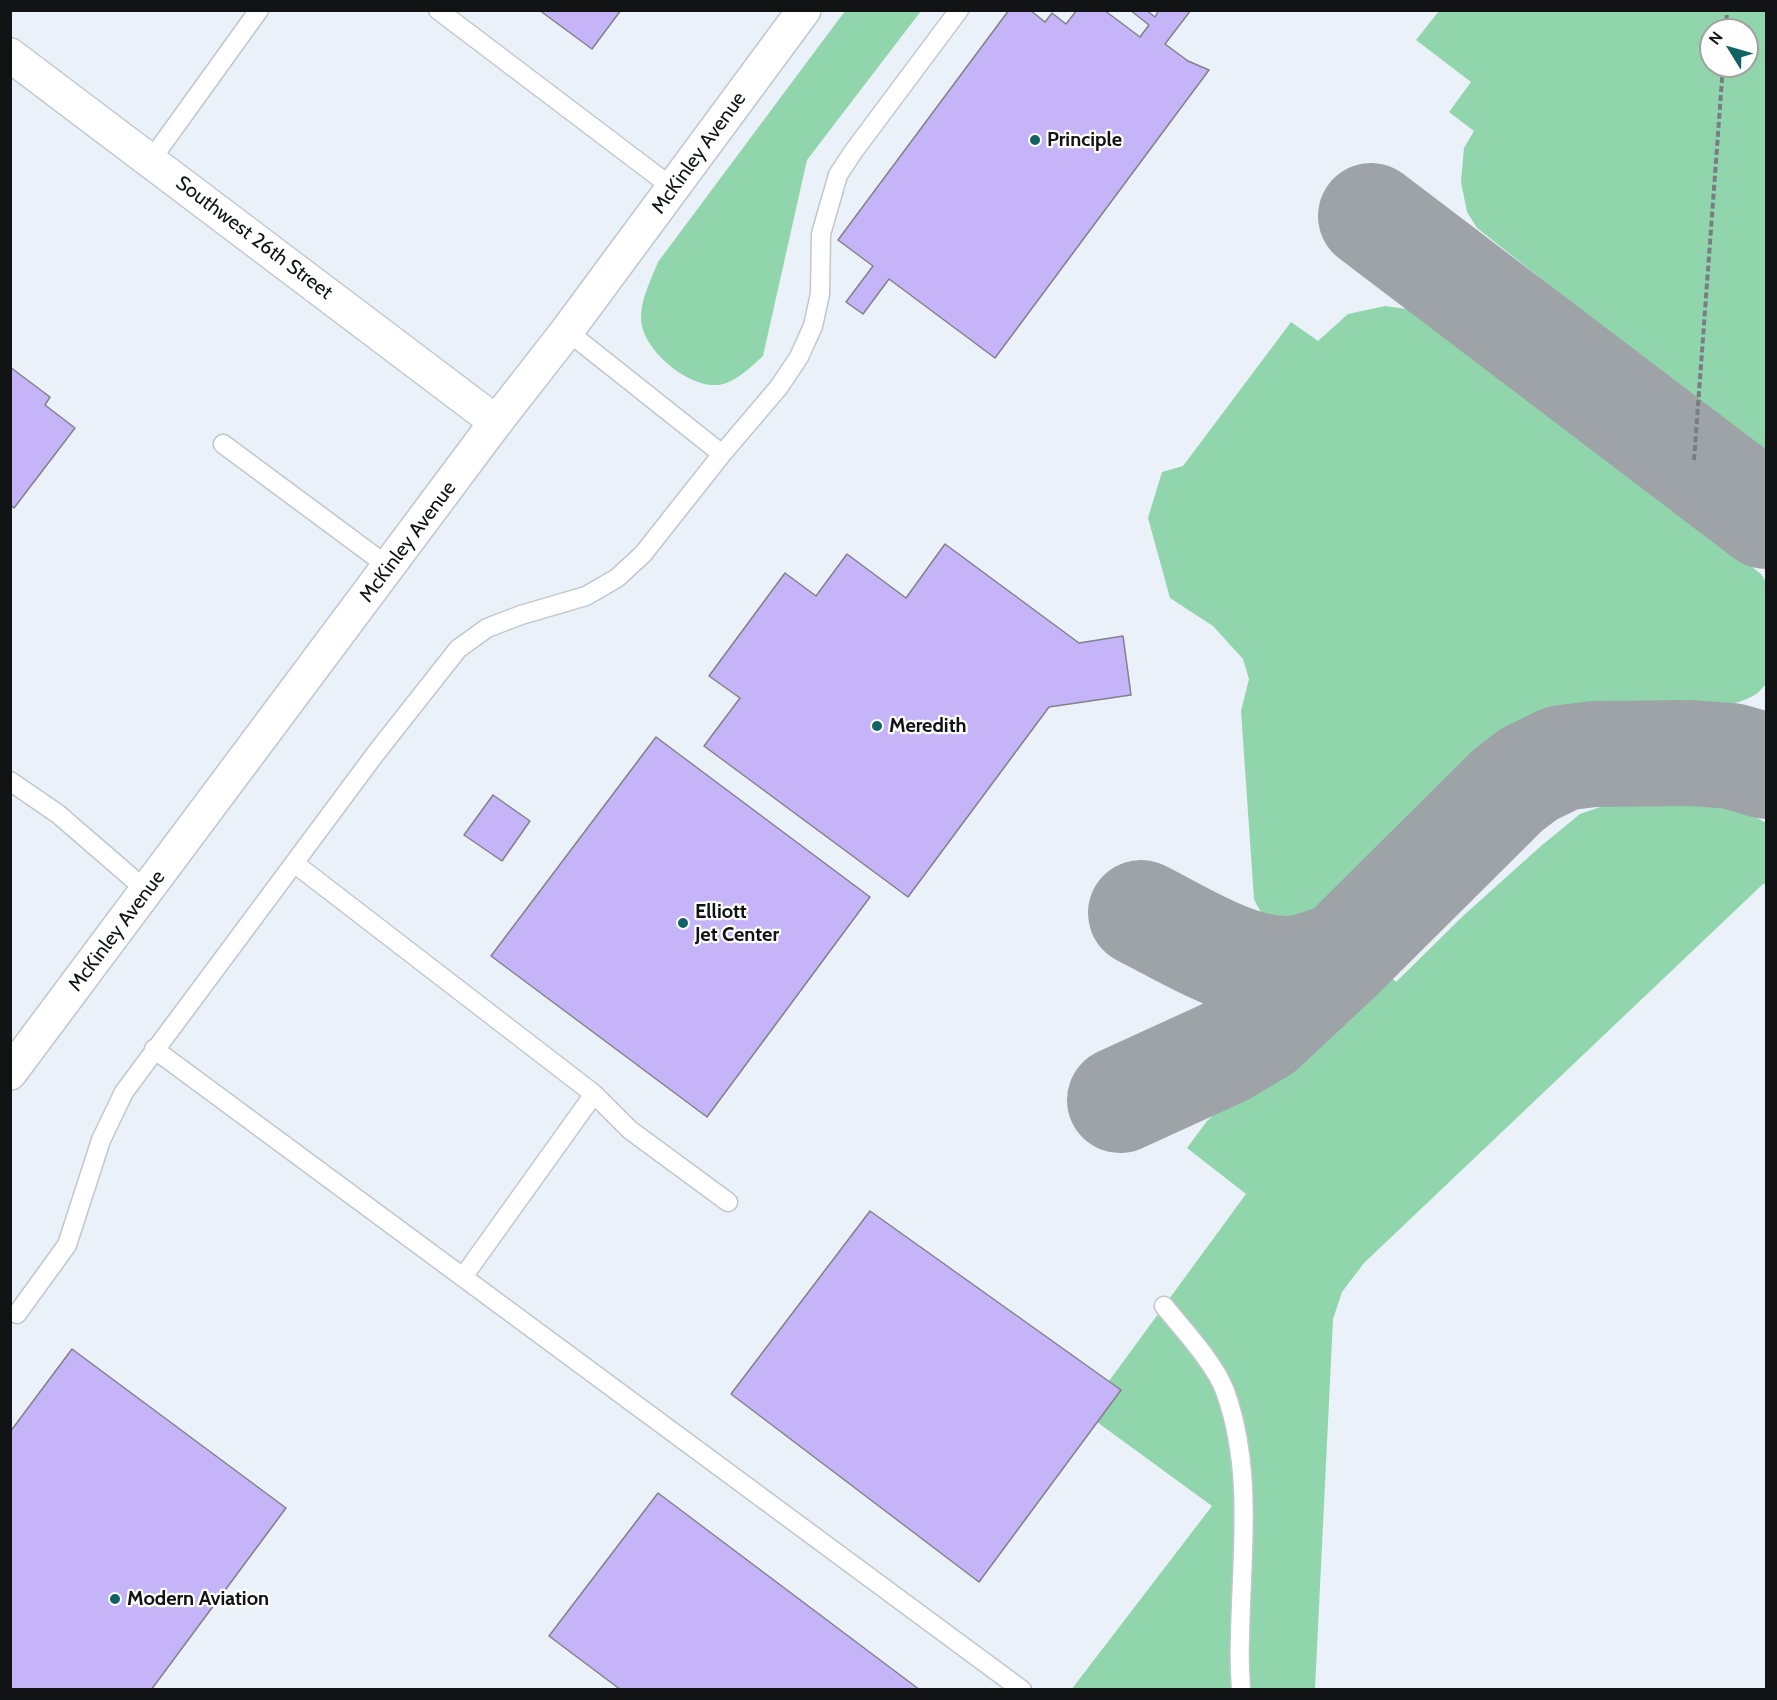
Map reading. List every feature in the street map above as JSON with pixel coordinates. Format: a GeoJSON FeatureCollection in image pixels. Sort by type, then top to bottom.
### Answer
{"type":"FeatureCollection","features":[{"type":"Feature","properties":{"kind":"main road","name":"McKinley Avenue"},"geometry":{"type":"LineString","coordinates":[[10,1073],[496,422],[567,332],[804,10]]}},
{"type":"Feature","properties":{"kind":"main road","name":"Southwest 26th Street"},"geometry":{"type":"LineString","coordinates":[[10,55],[496,422]]}},
{"type":"Feature","properties":{"kind":"lane"},"geometry":{"type":"LineString","coordinates":[[151,160],[259,10]]}},
{"type":"Feature","properties":{"kind":"lane"},"geometry":{"type":"LineString","coordinates":[[438,10],[673,188]]}},
{"type":"Feature","properties":{"kind":"lane"},"geometry":{"type":"LineString","coordinates":[[17,1314],[67,1245],[101,1140],[124,1092],[376,753],[458,649],[487,628],[521,615],[586,596],[617,578],[643,554],[722,454],[779,387],[799,357],[813,326],[820,294],[821,234],[838,175],[959,10]]}},
{"type":"Feature","properties":{"kind":"lane"},"geometry":{"type":"LineString","coordinates":[[567,332],[722,454]]}},
{"type":"Feature","properties":{"kind":"lane"},"geometry":{"type":"LineString","coordinates":[[223,444],[389,567]]}},
{"type":"Feature","properties":{"kind":"lane"},"geometry":{"type":"LineString","coordinates":[[10,781],[58,814],[147,891]]}},
{"type":"Feature","properties":{"kind":"lane"},"geometry":{"type":"LineString","coordinates":[[294,863],[594,1094],[630,1130],[728,1202]]}},
{"type":"Feature","properties":{"kind":"lane"},"geometry":{"type":"LineString","coordinates":[[154,1049],[1022,1689]]}},
{"type":"Feature","properties":{"kind":"lane"},"geometry":{"type":"LineString","coordinates":[[463,1277],[594,1094]]}},
{"type":"Feature","properties":{"kind":"lane"},"geometry":{"type":"LineString","coordinates":[[1164,1306],[1202,1353],[1224,1390],[1237,1437],[1243,1483],[1244,1558],[1239,1640],[1241,1689]]}},
{"type":"Feature","properties":{"kind":"path"},"geometry":{"type":"LineString","coordinates":[[1694,460],[1722,78]]}},
{"type":"Feature","properties":{"kind":"green space"},"geometry":{"type":"Polygon","coordinates":[[[845,11],[921,11],[807,160],[763,356],[730,382],[717,385],[693,380],[680,373],[658,354],[644,331],[641,313],[649,283],[658,262],[845,11]]]}},
{"type":"Feature","properties":{"kind":"green space"},"geometry":{"type":"Polygon","coordinates":[[[1439,11],[1766,11],[1766,456],[1477,228],[1467,212],[1461,182],[1464,148],[1474,131],[1449,112],[1471,82],[1416,40],[1439,11]]]}},
{"type":"Feature","properties":{"kind":"green space"},"geometry":{"type":"Polygon","coordinates":[[[1385,306],[1407,309],[1667,500],[1761,574],[1766,582],[1766,684],[1753,696],[1737,703],[1697,708],[1592,707],[1568,710],[1530,724],[1510,736],[1336,920],[1314,931],[1295,933],[1270,922],[1258,908],[1254,899],[1241,711],[1249,679],[1243,659],[1213,626],[1170,598],[1148,518],[1162,472],[1183,466],[1291,322],[1318,341],[1348,314],[1385,306]]]}},
{"type":"Feature","properties":{"kind":"green space"},"geometry":{"type":"Polygon","coordinates":[[[1609,804],[1719,805],[1743,810],[1766,823],[1766,884],[1763,884],[1364,1263],[1342,1292],[1333,1319],[1315,1689],[1071,1690],[1212,1506],[1097,1422],[1120,1390],[1109,1381],[1246,1194],[1187,1148],[1207,1121],[1378,963],[1396,982],[1463,916],[1541,846],[1580,814],[1609,804]]]}},
{"type":"Feature","properties":{"kind":"building"},"geometry":{"type":"Polygon","coordinates":[[[539,10],[621,10],[592,49],[539,10]]]}},
{"type":"Feature","properties":{"kind":"building","name":"Principle"},"geometry":{"type":"Polygon","coordinates":[[[1009,10],[1030,10],[1045,22],[1052,13],[1066,24],[1077,10],[1104,10],[1140,37],[1149,25],[1130,10],[1146,10],[1155,17],[1159,10],[1191,10],[1165,44],[1188,61],[1209,70],[995,358],[889,279],[863,314],[846,302],[873,266],[838,240],[1009,10]]]}},
{"type":"Feature","properties":{"kind":"building"},"geometry":{"type":"Polygon","coordinates":[[[10,367],[50,397],[45,405],[75,428],[14,508],[10,505],[10,367]]]}},
{"type":"Feature","properties":{"kind":"building","name":"Meredith"},"geometry":{"type":"Polygon","coordinates":[[[945,544],[1079,643],[1123,636],[1131,695],[1049,707],[908,897],[704,746],[740,698],[709,676],[785,573],[816,596],[847,554],[906,598],[945,544]]]}},
{"type":"Feature","properties":{"kind":"building","name":"Elliott Jet Center"},"geometry":{"type":"Polygon","coordinates":[[[656,737],[870,897],[707,1117],[491,956],[656,737]]]}},
{"type":"Feature","properties":{"kind":"building"},"geometry":{"type":"Polygon","coordinates":[[[493,795],[530,821],[502,861],[464,835],[493,795]]]}},
{"type":"Feature","properties":{"kind":"building"},"geometry":{"type":"Polygon","coordinates":[[[870,1211],[1121,1390],[979,1582],[731,1394],[870,1211]]]}},
{"type":"Feature","properties":{"kind":"building","name":"Modern Aviation"},"geometry":{"type":"Polygon","coordinates":[[[72,1349],[286,1508],[151,1690],[10,1690],[10,1432],[72,1349]]]}},
{"type":"Feature","properties":{"kind":"building"},"geometry":{"type":"Polygon","coordinates":[[[658,1493],[920,1690],[621,1690],[549,1636],[658,1493]]]}},
{"type":"Feature","properties":{"kind":"taxiway"},"geometry":{"type":"LineString","coordinates":[[1371,216],[1766,516]]}},
{"type":"Feature","properties":{"kind":"taxiway"},"geometry":{"type":"LineString","coordinates":[[1120,1100],[1225,1052],[1262,1030],[1342,955],[1508,790],[1529,774],[1562,758],[1594,754],[1691,753],[1732,756],[1766,766]]}},
{"type":"Feature","properties":{"kind":"taxiway"},"geometry":{"type":"LineString","coordinates":[[1141,913],[1212,950],[1231,958],[1269,968],[1302,968],[1342,955]]}},
{"type":"Feature","properties":{"kind":"place","name":"Principle"},"geometry":{"type":"Point","coordinates":[1035,140]}},
{"type":"Feature","properties":{"kind":"place","name":"Meredith"},"geometry":{"type":"Point","coordinates":[877,726]}},
{"type":"Feature","properties":{"kind":"place","name":"Elliott Jet Center"},"geometry":{"type":"Point","coordinates":[683,923]}},
{"type":"Feature","properties":{"kind":"place","name":"Modern Aviation"},"geometry":{"type":"Point","coordinates":[115,1599]}}]}
